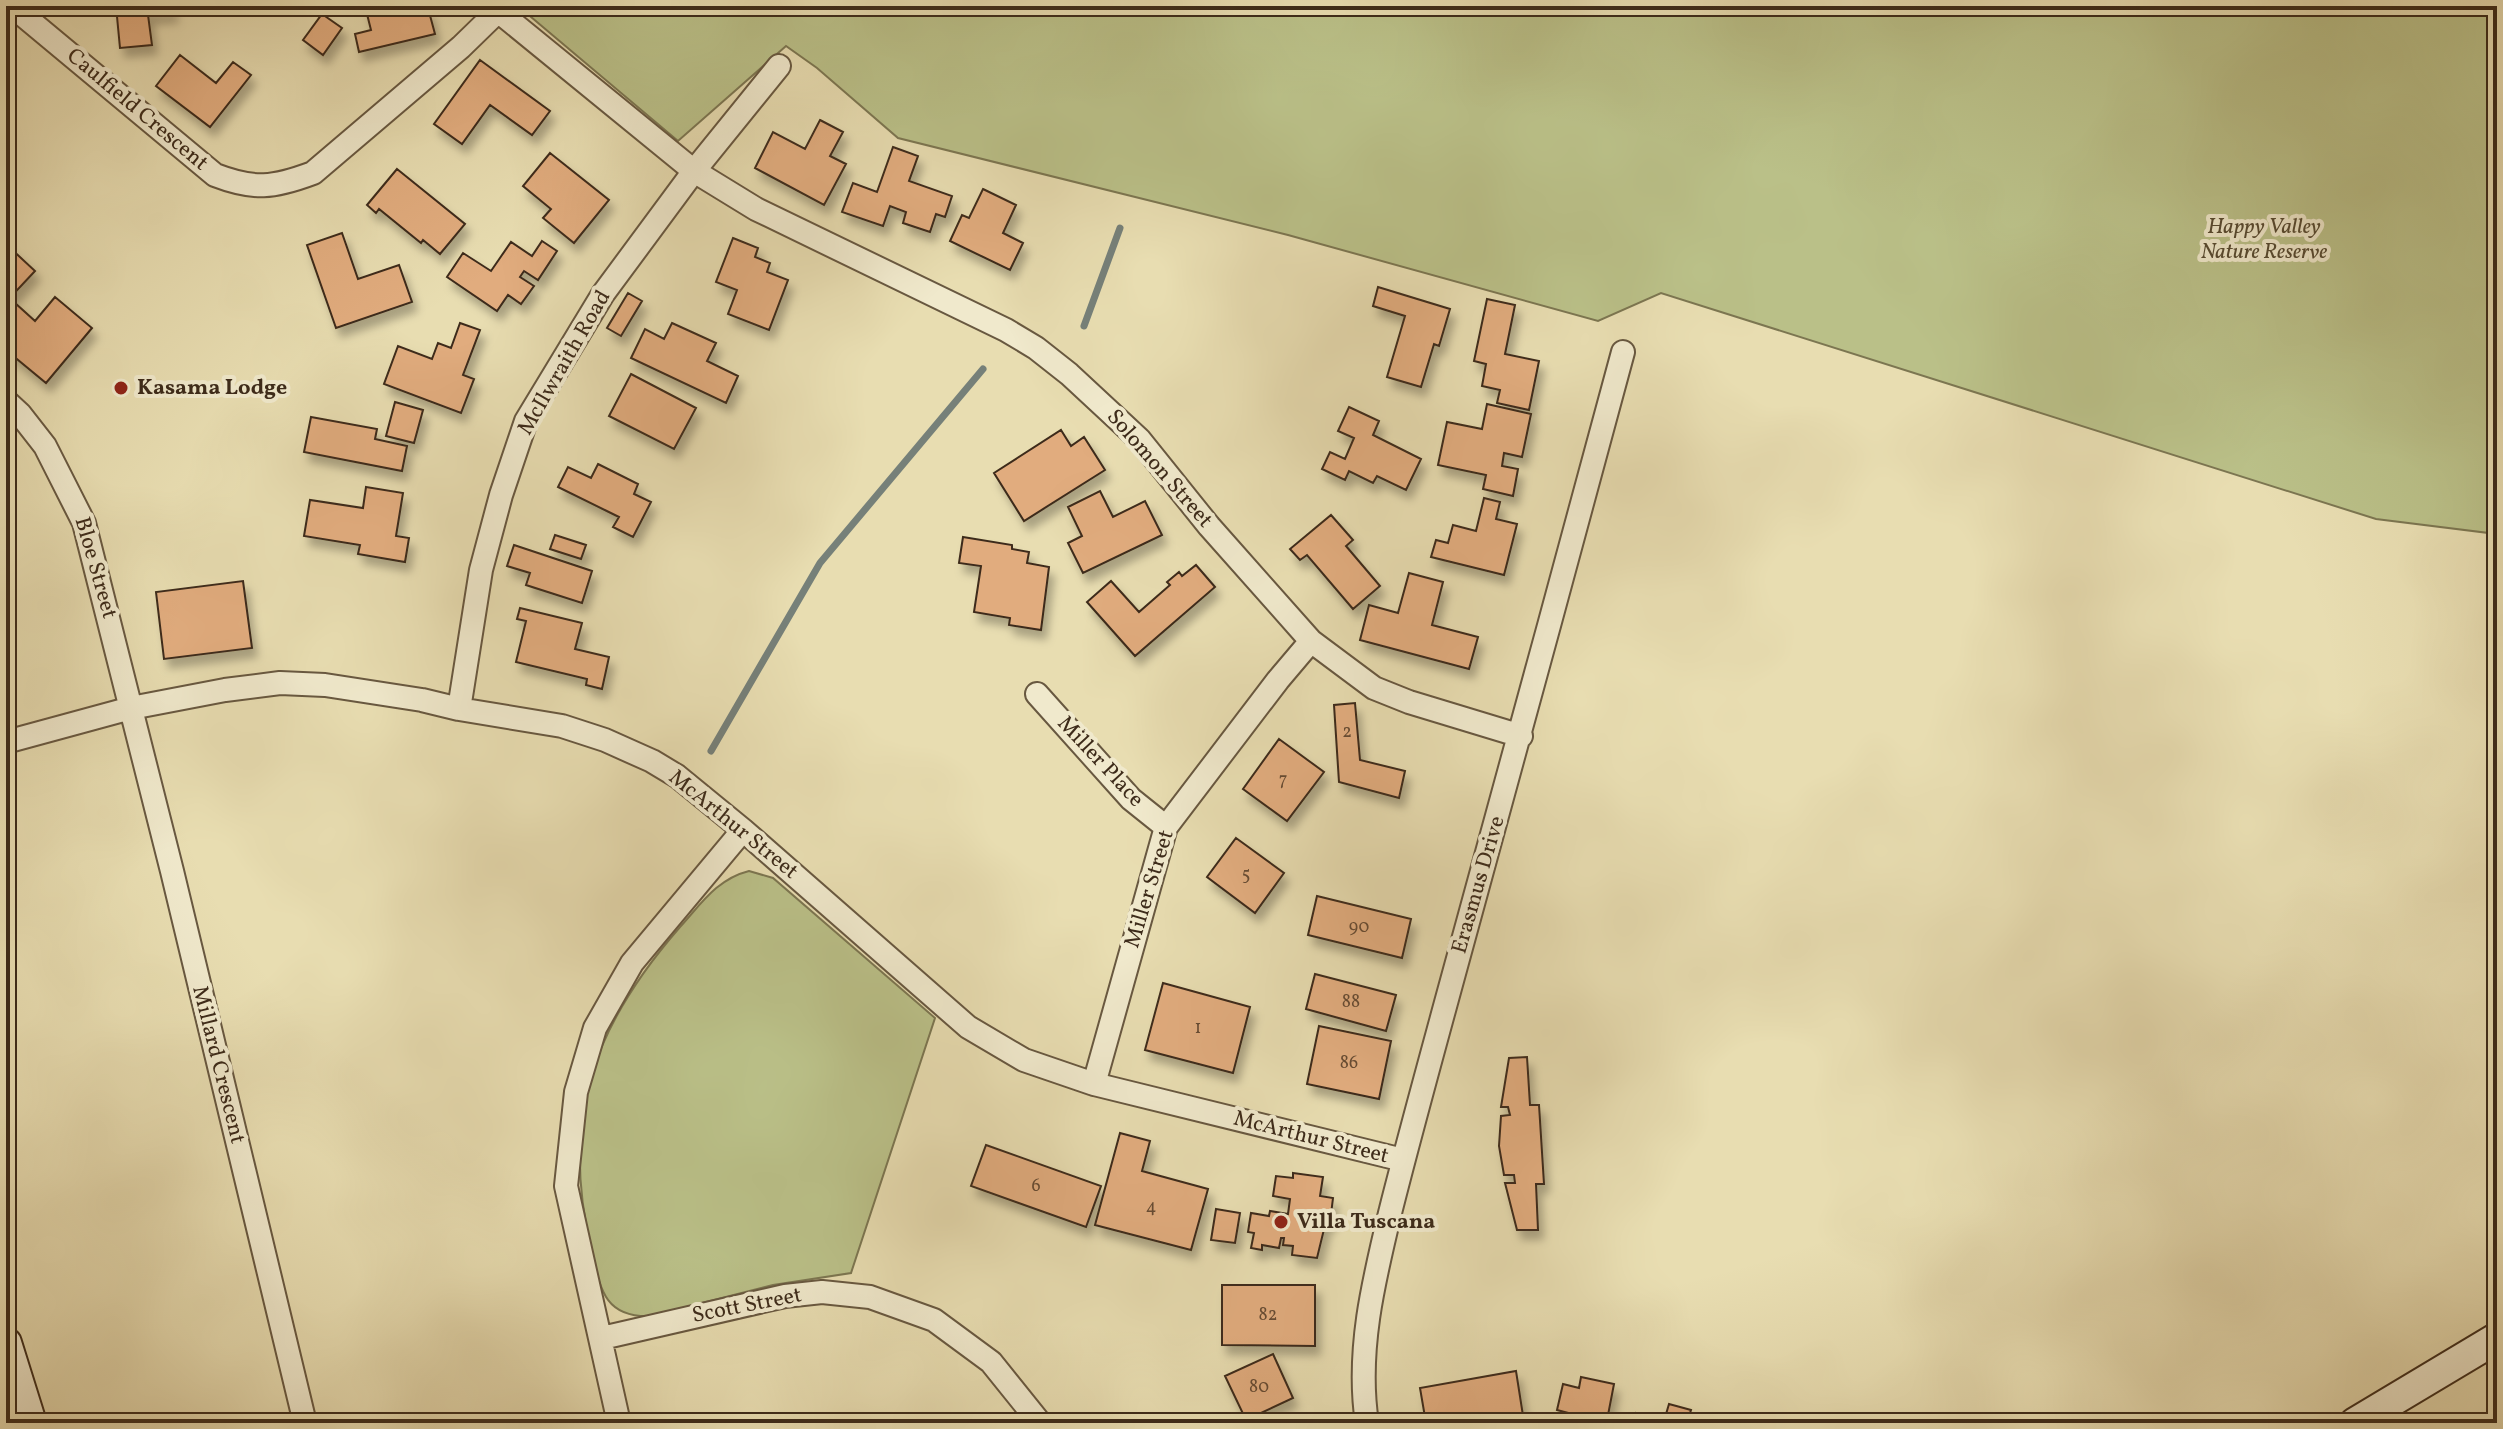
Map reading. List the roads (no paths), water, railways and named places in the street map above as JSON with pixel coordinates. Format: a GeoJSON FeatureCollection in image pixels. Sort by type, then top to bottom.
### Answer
{"type":"FeatureCollection","features":[{"type":"Feature","properties":{"kind":"street","name":"Caulfield Crescent"},"geometry":{"type":"LineString","coordinates":[[12,6],[215,175],[240,185],[286,184],[313,173],[450,57],[495,9],[694,171]]}},
{"type":"Feature","properties":{"kind":"street","name":"McIlwraith Road"},"geometry":{"type":"LineString","coordinates":[[459,709],[481,570],[501,495],[526,421],[603,294],[694,171],[779,66]]}},
{"type":"Feature","properties":{"kind":"street","name":"Solomon Street"},"geometry":{"type":"LineString","coordinates":[[694,171],[756,209],[1006,330],[1036,348],[1139,439],[1209,526],[1311,641],[1374,688],[1409,702],[1521,736]]}},
{"type":"Feature","properties":{"kind":"street","name":"Erasmus Drive"},"geometry":{"type":"LineString","coordinates":[[1367,1423],[1362,1393],[1370,1303],[1403,1160],[1521,736],[1623,352]]}},
{"type":"Feature","properties":{"kind":"street","name":"Bloe Street"},"geometry":{"type":"LineString","coordinates":[[6,401],[45,446],[84,523],[131,708]]}},
{"type":"Feature","properties":{"kind":"street","name":"Miller Street"},"geometry":{"type":"LineString","coordinates":[[1094,1084],[1166,827],[1311,641]]}},
{"type":"Feature","properties":{"kind":"street","name":"McArthur Street"},"geometry":{"type":"LineString","coordinates":[[6,742],[131,708],[280,683],[325,685],[562,726],[605,740],[677,776],[968,1027],[1024,1060],[1094,1084],[1403,1160]]}},
{"type":"Feature","properties":{"kind":"street","name":"Miller Place"},"geometry":{"type":"LineString","coordinates":[[1037,694],[1131,799],[1166,827]]}},
{"type":"Feature","properties":{"kind":"street","name":"Millard Crescent"},"geometry":{"type":"LineString","coordinates":[[131,708],[305,1423]]}},
{"type":"Feature","properties":{"kind":"street"},"geometry":{"type":"LineString","coordinates":[[619,1423],[566,1186],[576,1092],[595,1028],[632,963],[743,830]]}},
{"type":"Feature","properties":{"kind":"street","name":"Scott Street"},"geometry":{"type":"LineString","coordinates":[[602,1338],[785,1296],[822,1292],[870,1297],[934,1320],[991,1362],[1040,1423]]}},
{"type":"Feature","properties":{"kind":"street"},"geometry":{"type":"LineString","coordinates":[[2355,1423],[2497,1338]]}},
{"type":"Feature","properties":{"kind":"street"},"geometry":{"type":"LineString","coordinates":[[6,1343],[31,1423]]}},
{"type":"Feature","properties":{"kind":"waterway"},"geometry":{"type":"LineString","coordinates":[[1084,326],[1120,228]]}},
{"type":"Feature","properties":{"kind":"waterway"},"geometry":{"type":"LineString","coordinates":[[711,751],[820,563],[983,369]]}},
{"type":"Feature","properties":{"kind":"place","name":"Kasama Lodge"},"geometry":{"type":"Point","coordinates":[121,388]}},
{"type":"Feature","properties":{"kind":"place","name":"Villa Tuscana"},"geometry":{"type":"Point","coordinates":[1281,1222]}},
{"type":"Feature","properties":{"kind":"park label","name":"Happy Valley Nature Reserve"},"geometry":{"type":"Point","coordinates":[2264,240]}}]}
